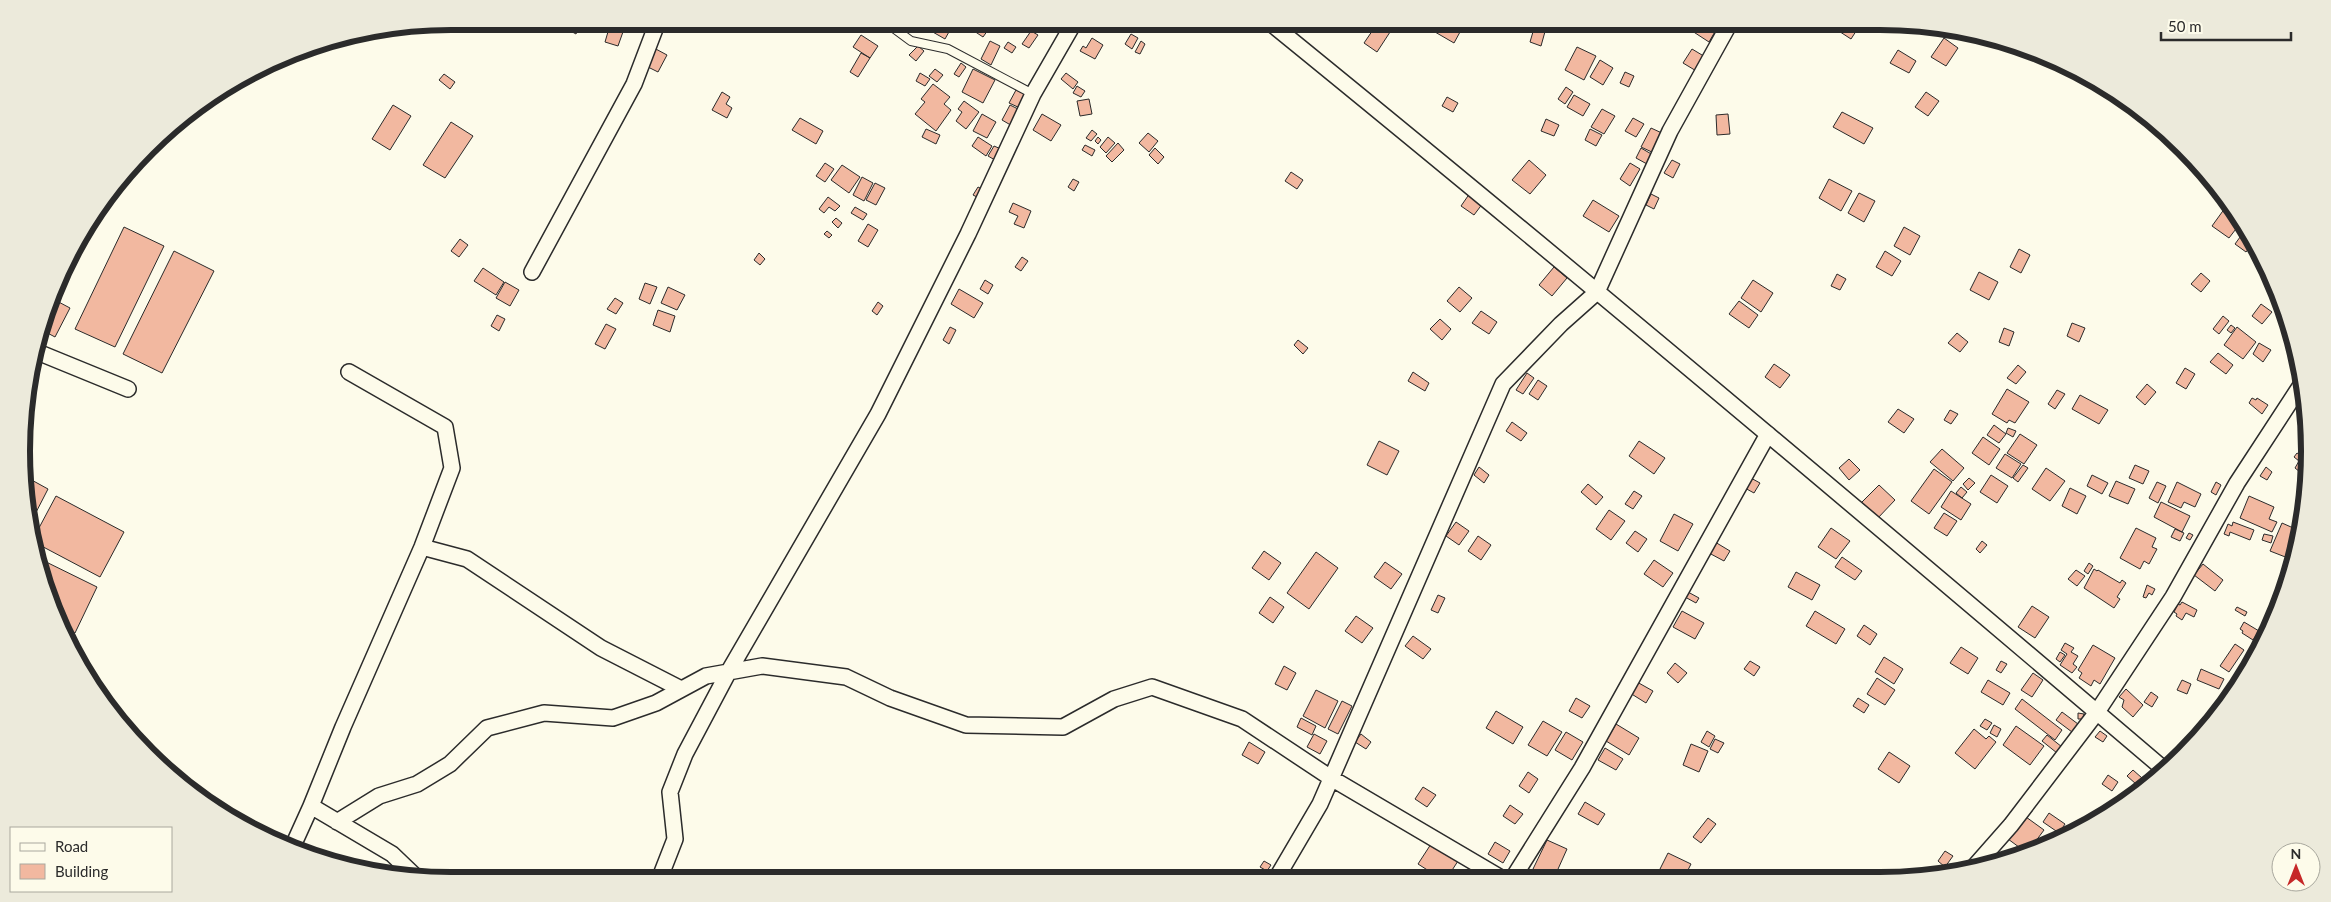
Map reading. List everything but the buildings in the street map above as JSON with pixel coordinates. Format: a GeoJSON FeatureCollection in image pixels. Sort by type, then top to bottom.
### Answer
{"type":"FeatureCollection","features":[{"type":"Feature","properties":{"kind":"street"},"geometry":{"type":"LineString","coordinates":[[532,272],[634,84],[655,30]]}},
{"type":"Feature","properties":{"kind":"street"},"geometry":{"type":"LineString","coordinates":[[662,872],[675,839],[670,792],[685,754],[729,672],[878,414],[968,234],[1033,94],[1070,30]]}},
{"type":"Feature","properties":{"kind":"street"},"geometry":{"type":"LineString","coordinates":[[1279,30],[1768,434],[2160,766]]}},
{"type":"Feature","properties":{"kind":"street"},"geometry":{"type":"LineString","coordinates":[[1280,872],[1320,804],[1503,384],[1561,324],[1597,292],[1670,131],[1726,30]]}},
{"type":"Feature","properties":{"kind":"street"},"geometry":{"type":"LineString","coordinates":[[41,354],[128,389]]}},
{"type":"Feature","properties":{"kind":"street"},"geometry":{"type":"LineString","coordinates":[[295,842],[422,547],[452,468],[445,427],[348,372]]}},
{"type":"Feature","properties":{"kind":"street"},"geometry":{"type":"LineString","coordinates":[[1980,860],[2011,825],[2097,712],[2173,598],[2237,483],[2296,392]]}},
{"type":"Feature","properties":{"kind":"street"},"geometry":{"type":"LineString","coordinates":[[1517,872],[1582,768],[1768,434]]}},
{"type":"Feature","properties":{"kind":"street"},"geometry":{"type":"LineString","coordinates":[[422,547],[467,560],[601,648],[682,689]]}},
{"type":"Feature","properties":{"kind":"street"},"geometry":{"type":"LineString","coordinates":[[337,822],[378,796],[417,784],[450,764],[487,728],[544,713],[613,718],[656,703],[706,676],[762,666],[846,677],[890,698],[966,725],[1063,727],[1114,699],[1152,687],[1242,719],[1331,778],[1492,872]]}},
{"type":"Feature","properties":{"kind":"street"},"geometry":{"type":"LineString","coordinates":[[311,806],[392,854],[408,869]]}},
{"type":"Feature","properties":{"kind":"lane"},"geometry":{"type":"LineString","coordinates":[[896,30],[911,41],[948,49],[1033,94]]}}]}
